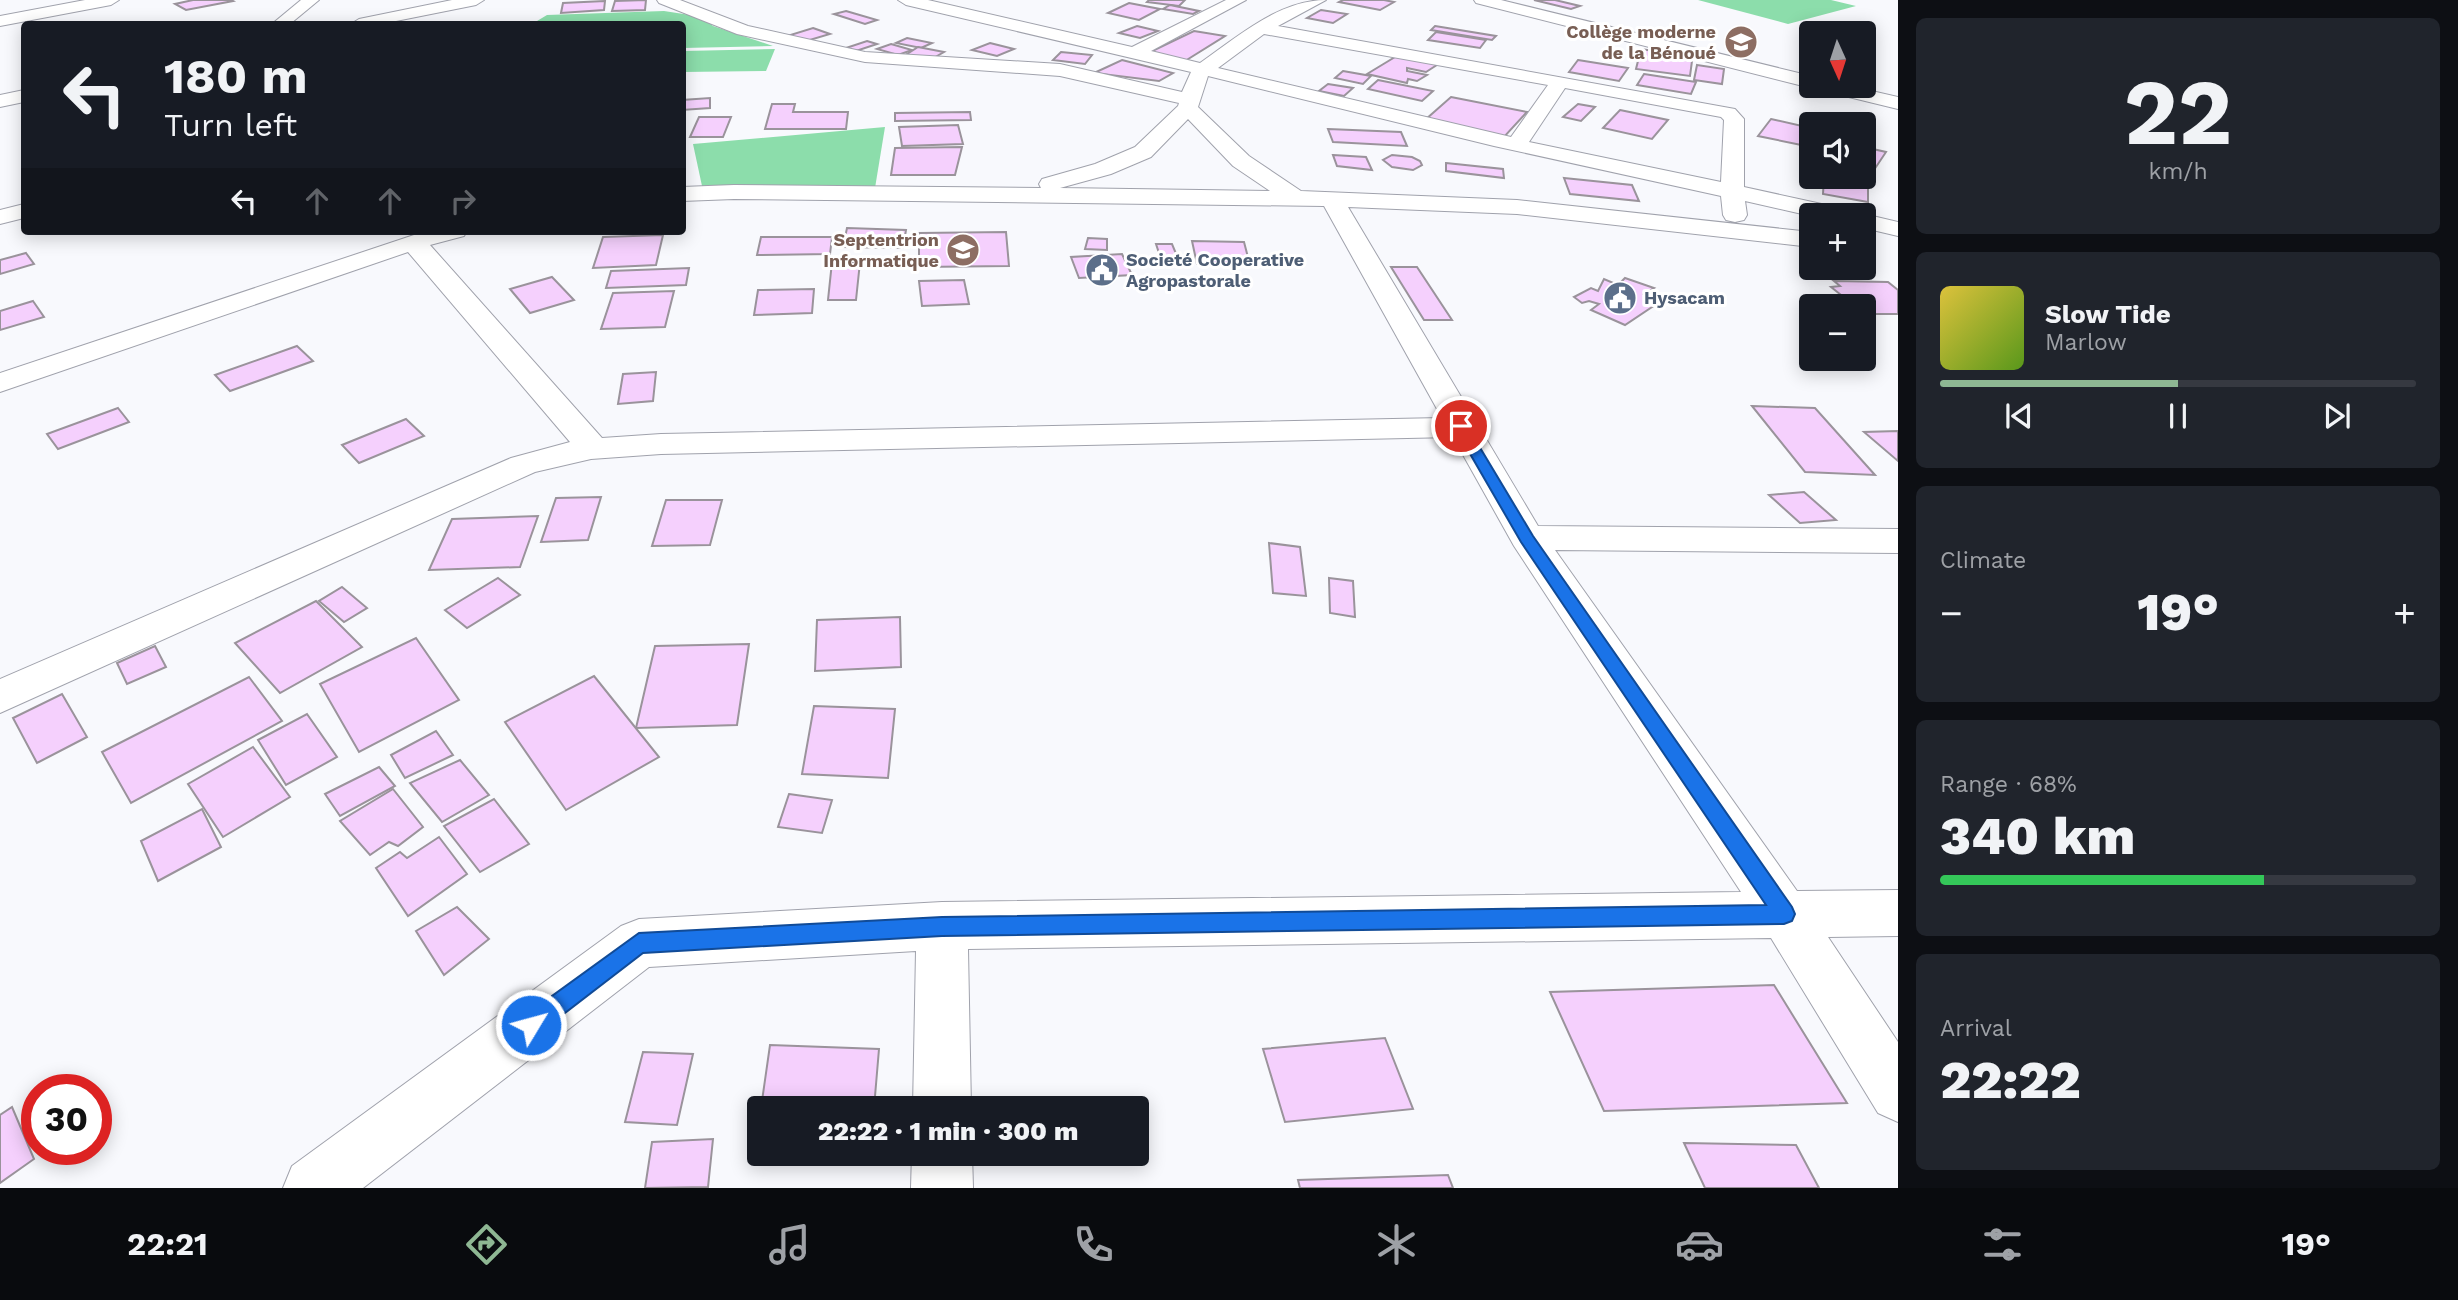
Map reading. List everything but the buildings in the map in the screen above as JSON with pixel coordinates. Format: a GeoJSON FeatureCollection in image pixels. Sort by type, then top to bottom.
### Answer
{"type":"FeatureCollection","features":[{"type":"Feature","properties":{"kind":"street"},"geometry":{"type":"LineString","coordinates":[[0,21],[111,0]]}},
{"type":"Feature","properties":{"kind":"street"},"geometry":{"type":"LineString","coordinates":[[284,21],[311,0]]}},
{"type":"Feature","properties":{"kind":"street"},"geometry":{"type":"LineString","coordinates":[[371,21],[450,2],[475,0]]}},
{"type":"Feature","properties":{"kind":"street"},"geometry":{"type":"LineString","coordinates":[[665,0],[743,30],[865,57],[1060,70],[1188,104],[1241,161],[1314,198],[1461,426],[1527,538],[1784,914],[1898,1093]]}},
{"type":"Feature","properties":{"kind":"street"},"geometry":{"type":"LineString","coordinates":[[906,0],[1136,52],[1201,71],[1516,145],[1799,206]]}},
{"type":"Feature","properties":{"kind":"street"},"geometry":{"type":"LineString","coordinates":[[965,13],[997,0]]}},
{"type":"Feature","properties":{"kind":"street"},"geometry":{"type":"LineString","coordinates":[[1136,52],[1238,0]]}},
{"type":"Feature","properties":{"kind":"street"},"geometry":{"type":"LineString","coordinates":[[1023,196],[1053,183],[1103,169],[1143,152],[1188,104],[1201,71],[1261,28],[1318,0]]}},
{"type":"Feature","properties":{"kind":"street"},"geometry":{"type":"LineString","coordinates":[[1482,0],[1566,28],[1799,79]]}},
{"type":"Feature","properties":{"kind":"street"},"geometry":{"type":"LineString","coordinates":[[450,2],[482,19]]}},
{"type":"Feature","properties":{"kind":"street"},"geometry":{"type":"LineString","coordinates":[[1261,28],[1728,113],[1734,119],[1732,190],[1738,232]]}},
{"type":"Feature","properties":{"kind":"street"},"geometry":{"type":"LineString","coordinates":[[1534,76],[1548,55]]}},
{"type":"Feature","properties":{"kind":"street"},"geometry":{"type":"LineString","coordinates":[[1516,145],[1560,81]]}},
{"type":"Feature","properties":{"kind":"street"},"geometry":{"type":"LineString","coordinates":[[0,101],[21,97]]}},
{"type":"Feature","properties":{"kind":"street"},"geometry":{"type":"LineString","coordinates":[[1876,98],[1898,103]]}},
{"type":"Feature","properties":{"kind":"street"},"geometry":{"type":"LineString","coordinates":[[686,194],[734,192],[1314,198],[1517,207],[1799,238]]}},
{"type":"Feature","properties":{"kind":"street"},"geometry":{"type":"LineString","coordinates":[[0,217],[21,212]]}},
{"type":"Feature","properties":{"kind":"street"},"geometry":{"type":"LineString","coordinates":[[1876,224],[1898,229]]}},
{"type":"Feature","properties":{"kind":"street"},"geometry":{"type":"LineString","coordinates":[[0,383],[440,235]]}},
{"type":"Feature","properties":{"kind":"street"},"geometry":{"type":"LineString","coordinates":[[413,242],[592,447]]}},
{"type":"Feature","properties":{"kind":"street"},"geometry":{"type":"LineString","coordinates":[[1876,246],[1898,248]]}},
{"type":"Feature","properties":{"kind":"street"},"geometry":{"type":"LineString","coordinates":[[0,697],[555,453],[592,447],[1461,426]]}},
{"type":"Feature","properties":{"kind":"street"},"geometry":{"type":"LineString","coordinates":[[1527,538],[1898,541]]}},
{"type":"Feature","properties":{"kind":"street"},"geometry":{"type":"LineString","coordinates":[[314,1188],[639,943],[942,926],[1898,913]]}},
{"type":"Feature","properties":{"kind":"street"},"geometry":{"type":"LineString","coordinates":[[942,926],[942,1096]]}},
{"type":"Feature","properties":{"kind":"street"},"geometry":{"type":"LineString","coordinates":[[942,1166],[942,1188]]}},
{"type":"Feature","properties":{"kind":"green space"},"geometry":{"type":"Polygon","coordinates":[[[1698,0],[1831,0],[1856,6],[1788,24],[1698,0]]]}},
{"type":"Feature","properties":{"kind":"green space"},"geometry":{"type":"Polygon","coordinates":[[[664,11],[703,17],[713,26],[773,46],[686,48],[686,21],[537,21],[547,15],[664,11]]]}},
{"type":"Feature","properties":{"kind":"green space"},"geometry":{"type":"Polygon","coordinates":[[[775,49],[766,71],[686,72],[686,51],[775,49]]]}},
{"type":"Feature","properties":{"kind":"green space"},"geometry":{"type":"Polygon","coordinates":[[[885,127],[875,188],[702,186],[693,144],[885,127]]]}},
{"type":"Feature","properties":{"kind":"place","name":"Collège moderne de la Bénoué"},"geometry":{"type":"Point","coordinates":[1741,42]}},
{"type":"Feature","properties":{"kind":"place","name":"Septentrion Informatique"},"geometry":{"type":"Point","coordinates":[963,250]}},
{"type":"Feature","properties":{"kind":"place","name":"Societé Cooperative Agropastorale"},"geometry":{"type":"Point","coordinates":[1102,270]}},
{"type":"Feature","properties":{"kind":"place","name":"Hysacam"},"geometry":{"type":"Point","coordinates":[1620,298]}},
{"type":"Feature","properties":{"kind":"route"},"geometry":{"type":"LineString","coordinates":[[531,1025],[639,943],[942,926],[1784,914],[1527,538],[1461,426]]}}]}
